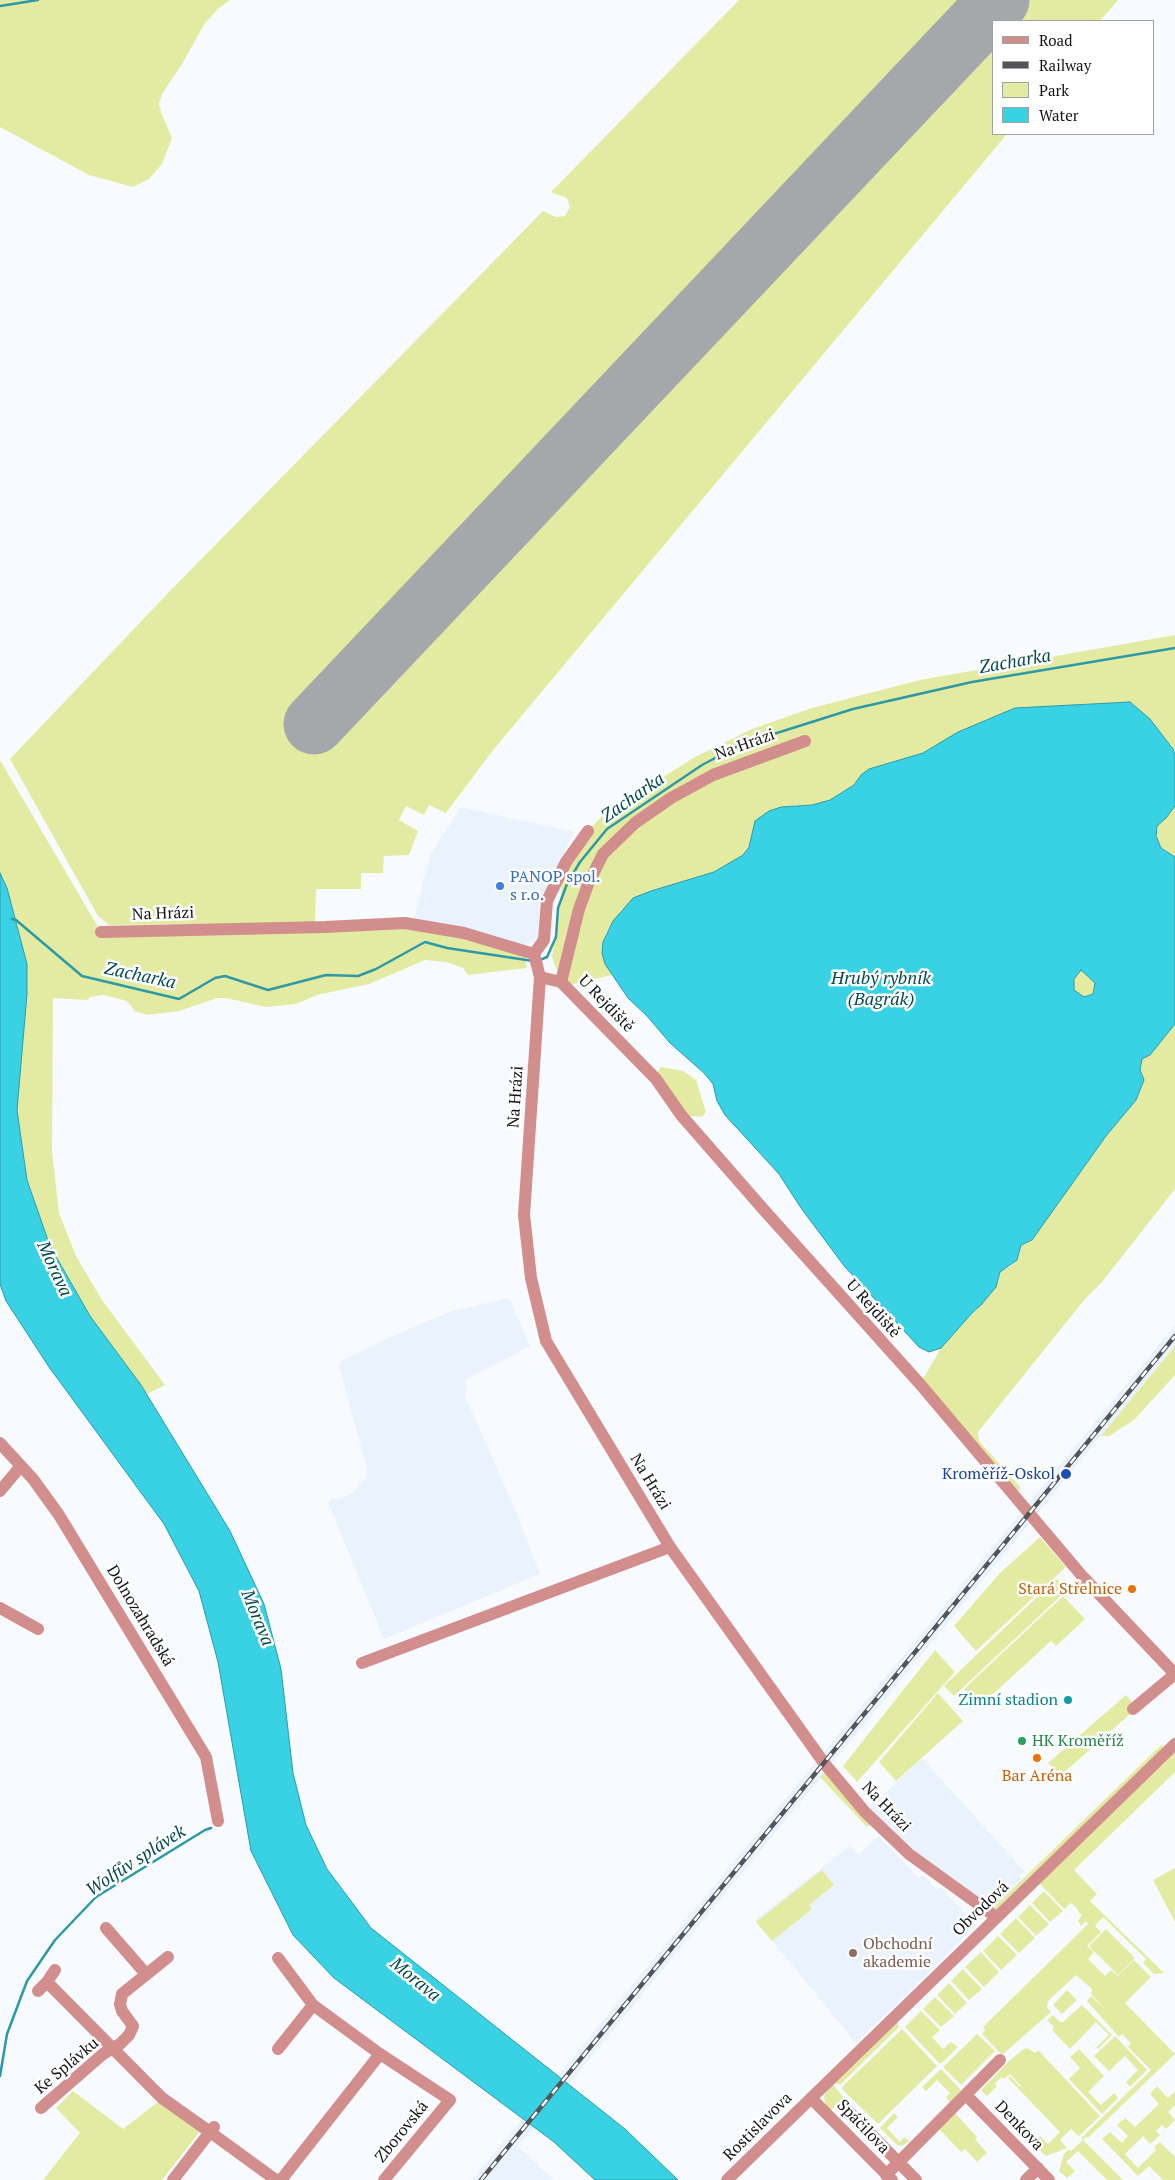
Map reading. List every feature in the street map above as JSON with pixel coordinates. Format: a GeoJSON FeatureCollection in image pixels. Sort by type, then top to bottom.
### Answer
{"type":"FeatureCollection","features":[{"type":"Feature","properties":{"kind":"street","name":"Na Hrázi"},"geometry":{"type":"LineString","coordinates":[[561,982],[589,882],[602,854],[634,823],[671,798],[713,775],[805,741]]}},
{"type":"Feature","properties":{"kind":"street","name":"Na Hrázi"},"geometry":{"type":"LineString","coordinates":[[588,831],[566,862],[547,901],[544,940],[536,964],[524,1216],[534,1287],[546,1341],[670,1547],[817,1753],[865,1812],[909,1854],[996,1917]]}},
{"type":"Feature","properties":{"kind":"street","name":"Na Hrázi"},"geometry":{"type":"LineString","coordinates":[[101,932],[325,927],[405,923],[464,932],[536,964]]}},
{"type":"Feature","properties":{"kind":"street","name":"U Rejdiště"},"geometry":{"type":"LineString","coordinates":[[536,964],[561,982],[656,1079],[681,1115],[920,1384],[1083,1577],[1175,1674]]}},
{"type":"Feature","properties":{"kind":"street","name":"Dolnozahradská"},"geometry":{"type":"LineString","coordinates":[[0,1443],[33,1479],[59,1515],[206,1757],[218,1821]]}},
{"type":"Feature","properties":{"kind":"street"},"geometry":{"type":"LineString","coordinates":[[0,1491],[20,1467]]}},
{"type":"Feature","properties":{"kind":"street"},"geometry":{"type":"LineString","coordinates":[[362,1663],[670,1547]]}},
{"type":"Feature","properties":{"kind":"street"},"geometry":{"type":"LineString","coordinates":[[0,1608],[38,1629]]}},
{"type":"Feature","properties":{"kind":"street"},"geometry":{"type":"LineString","coordinates":[[1133,1710],[1175,1674]]}},
{"type":"Feature","properties":{"kind":"street","name":"Obvodová"},"geometry":{"type":"LineString","coordinates":[[811,2098],[1175,1744]]}},
{"type":"Feature","properties":{"kind":"street"},"geometry":{"type":"LineString","coordinates":[[106,1928],[146,1974]]}},
{"type":"Feature","properties":{"kind":"street"},"geometry":{"type":"LineString","coordinates":[[113,2048],[129,2035],[133,2026],[122,2011],[120,2004],[122,1994],[168,1957]]}},
{"type":"Feature","properties":{"kind":"street","name":"Zborovská"},"geometry":{"type":"LineString","coordinates":[[278,1958],[313,2005],[380,2054],[450,2100],[384,2180]]}},
{"type":"Feature","properties":{"kind":"street"},"geometry":{"type":"LineString","coordinates":[[38,1992],[55,1970]]}},
{"type":"Feature","properties":{"kind":"street","name":"Ke Splávku"},"geometry":{"type":"LineString","coordinates":[[47,1982],[162,2098],[212,2129]]}},
{"type":"Feature","properties":{"kind":"street"},"geometry":{"type":"LineString","coordinates":[[278,2049],[313,2005]]}},
{"type":"Feature","properties":{"kind":"street","name":"Ke Splávku"},"geometry":{"type":"LineString","coordinates":[[42,2108],[113,2048]]}},
{"type":"Feature","properties":{"kind":"street"},"geometry":{"type":"LineString","coordinates":[[281,2180],[380,2054]]}},
{"type":"Feature","properties":{"kind":"street"},"geometry":{"type":"LineString","coordinates":[[889,2177],[898,2162],[1000,2060]]}},
{"type":"Feature","properties":{"kind":"street","name":"Denkova"},"geometry":{"type":"LineString","coordinates":[[966,2095],[1049,2180]]}},
{"type":"Feature","properties":{"kind":"street","name":"Spáčilova"},"geometry":{"type":"LineString","coordinates":[[811,2098],[889,2177]]}},
{"type":"Feature","properties":{"kind":"street","name":"Rostislavova"},"geometry":{"type":"LineString","coordinates":[[727,2180],[811,2098]]}},
{"type":"Feature","properties":{"kind":"street","name":"Spáčilova"},"geometry":{"type":"LineString","coordinates":[[848,2111],[916,2180]]}},
{"type":"Feature","properties":{"kind":"street"},"geometry":{"type":"LineString","coordinates":[[173,2180],[212,2129],[276,2180]]}},
{"type":"Feature","properties":{"kind":"street"},"geometry":{"type":"LineString","coordinates":[[1026,2180],[1038,2168]]}},
{"type":"Feature","properties":{"kind":"shaded area"},"geometry":{"type":"Polygon","coordinates":[[[461,807],[574,832],[557,868],[540,940],[519,947],[414,919],[430,855],[461,807]]]}},
{"type":"Feature","properties":{"kind":"shaded area"},"geometry":{"type":"Polygon","coordinates":[[[509,1298],[530,1346],[465,1380],[467,1386],[465,1396],[513,1505],[540,1574],[384,1639],[328,1502],[331,1499],[340,1499],[353,1493],[366,1478],[367,1469],[339,1365],[341,1361],[395,1335],[452,1311],[509,1298]]]}},
{"type":"Feature","properties":{"kind":"shaded area"},"geometry":{"type":"Polygon","coordinates":[[[1175,1325],[1175,1346],[518,2146],[554,2180],[472,2180],[1175,1325]]]}},
{"type":"Feature","properties":{"kind":"shaded area"},"geometry":{"type":"Polygon","coordinates":[[[922,1758],[1024,1871],[1019,1876],[1022,1879],[992,1909],[925,1860],[868,1809],[922,1758]]]}},
{"type":"Feature","properties":{"kind":"shaded area","name":"Obchodní akademie"},"geometry":{"type":"Polygon","coordinates":[[[879,1836],[919,1878],[923,1875],[937,1890],[940,1887],[976,1925],[856,2043],[755,1920],[850,1846],[858,1855],[879,1836]]]}},
{"type":"Feature","properties":{"kind":"green space"},"geometry":{"type":"Polygon","coordinates":[[[0,0],[230,0],[219,8],[205,23],[182,64],[162,94],[159,104],[172,138],[162,164],[149,179],[133,187],[89,175],[0,127],[0,0]]]}},
{"type":"Feature","properties":{"kind":"green space"},"geometry":{"type":"Polygon","coordinates":[[[739,0],[969,0],[296,710],[326,738],[992,38],[992,135],[1006,135],[494,749],[446,813],[429,805],[424,815],[406,806],[399,820],[418,831],[409,855],[384,856],[383,873],[361,873],[361,889],[316,889],[315,923],[109,925],[98,916],[10,759],[171,590],[543,211],[556,217],[565,216],[570,207],[567,198],[551,192],[739,0]]]}},
{"type":"Feature","properties":{"kind":"green space"},"geometry":{"type":"Polygon","coordinates":[[[1028,0],[1118,0],[1101,20],[1009,20],[1028,0]]]}},
{"type":"Feature","properties":{"kind":"green space"},"geometry":{"type":"Polygon","coordinates":[[[1175,635],[1175,755],[1173,749],[1150,719],[1130,702],[1015,708],[958,732],[923,753],[869,769],[861,775],[854,785],[830,800],[812,805],[795,805],[750,843],[743,855],[727,865],[714,872],[651,891],[622,909],[606,933],[605,964],[612,975],[565,986],[561,982],[552,957],[563,877],[588,831],[604,814],[695,757],[752,729],[812,708],[920,680],[1175,635]]]}},
{"type":"Feature","properties":{"kind":"green space"},"geometry":{"type":"Polygon","coordinates":[[[0,760],[101,932],[408,927],[487,944],[525,956],[527,968],[468,975],[463,968],[446,962],[425,960],[369,984],[317,995],[296,1004],[266,1007],[226,998],[217,998],[179,1011],[147,1015],[135,1011],[127,1001],[103,995],[90,997],[88,1000],[53,998],[52,1151],[59,1213],[76,1256],[102,1300],[165,1385],[147,1394],[90,1316],[50,1246],[27,1180],[17,1110],[27,994],[27,964],[7,888],[0,873],[0,760]]]}},
{"type":"Feature","properties":{"kind":"green space"},"geometry":{"type":"Polygon","coordinates":[[[1175,806],[1175,857],[1161,848],[1156,836],[1157,826],[1175,806]]]}},
{"type":"Feature","properties":{"kind":"green space"},"geometry":{"type":"Polygon","coordinates":[[[1081,970],[1095,983],[1093,994],[1084,997],[1074,990],[1074,979],[1081,970]]]}},
{"type":"Feature","properties":{"kind":"green space"},"geometry":{"type":"Polygon","coordinates":[[[1175,1024],[1175,1189],[1102,1282],[1085,1299],[978,1432],[979,1441],[1021,1488],[1019,1491],[1006,1484],[920,1384],[941,1348],[993,1291],[999,1280],[1000,1272],[1011,1266],[1020,1254],[1021,1245],[1032,1240],[1106,1136],[1136,1100],[1144,1080],[1140,1070],[1142,1059],[1150,1055],[1175,1024]]]}},
{"type":"Feature","properties":{"kind":"green space"},"geometry":{"type":"Polygon","coordinates":[[[661,1067],[683,1071],[696,1080],[706,1112],[702,1117],[681,1115],[656,1074],[661,1067]]]}},
{"type":"Feature","properties":{"kind":"green space"},"geometry":{"type":"Polygon","coordinates":[[[1175,1346],[1175,1375],[1134,1420],[1109,1436],[1101,1436],[1175,1346]]]}},
{"type":"Feature","properties":{"kind":"green space"},"geometry":{"type":"Polygon","coordinates":[[[1040,1537],[1066,1567],[976,1651],[954,1626],[1000,1573],[1040,1537]]]}},
{"type":"Feature","properties":{"kind":"green space"},"geometry":{"type":"Polygon","coordinates":[[[1057,1579],[1067,1590],[954,1696],[944,1686],[1057,1579]]]}},
{"type":"Feature","properties":{"kind":"green space"},"geometry":{"type":"Polygon","coordinates":[[[1063,1596],[1085,1619],[1056,1646],[1051,1641],[980,1706],[964,1689],[1063,1596]]]}},
{"type":"Feature","properties":{"kind":"green space"},"geometry":{"type":"Polygon","coordinates":[[[935,1650],[955,1672],[857,1782],[843,1766],[935,1650]]]}},
{"type":"Feature","properties":{"kind":"green space"},"geometry":{"type":"Polygon","coordinates":[[[938,1693],[963,1721],[896,1781],[879,1762],[938,1693]]]}},
{"type":"Feature","properties":{"kind":"green space"},"geometry":{"type":"Polygon","coordinates":[[[1126,1695],[1137,1708],[1060,1776],[1048,1763],[1126,1695]]]}},
{"type":"Feature","properties":{"kind":"green space"},"geometry":{"type":"Polygon","coordinates":[[[1175,1736],[1175,1740],[998,1909],[992,1909],[1161,1745],[1164,1747],[1175,1736]]]}},
{"type":"Feature","properties":{"kind":"green space"},"geometry":{"type":"Polygon","coordinates":[[[1175,1752],[1175,1772],[1074,1870],[1097,1894],[1090,1901],[1164,1973],[1154,1974],[1143,1963],[1146,1959],[1103,1917],[1095,1926],[1101,1932],[1087,1946],[1094,1952],[1088,1959],[1105,1976],[1111,1970],[1118,1976],[1134,1960],[1151,1977],[1125,2003],[1175,2054],[1088,2138],[1086,2137],[1083,2140],[1123,2180],[1107,2180],[1078,2151],[1066,2162],[1075,2171],[1067,2178],[1059,2171],[1064,2154],[1069,2149],[1071,2151],[1082,2141],[1082,2137],[1151,2070],[1128,2047],[1131,2043],[1122,2034],[1119,2037],[1087,2001],[1091,1996],[1107,2011],[1091,1994],[1092,1989],[1076,1975],[1048,2001],[1047,2007],[1051,2012],[1002,2055],[982,2034],[985,2030],[983,2027],[1088,1924],[1086,1921],[1081,1926],[1078,1921],[1082,1915],[1078,1909],[1071,1903],[1064,1909],[1039,1883],[1175,1752]]]}},
{"type":"Feature","properties":{"kind":"green space"},"geometry":{"type":"Polygon","coordinates":[[[826,1771],[871,1824],[867,1827],[820,1777],[826,1771]]]}},
{"type":"Feature","properties":{"kind":"green space"},"geometry":{"type":"Polygon","coordinates":[[[1175,1868],[1175,1922],[1153,1880],[1175,1868]]]}},
{"type":"Feature","properties":{"kind":"green space"},"geometry":{"type":"Polygon","coordinates":[[[822,1870],[834,1885],[809,1905],[812,1909],[772,1941],[756,1922],[822,1870]]]}},
{"type":"Feature","properties":{"kind":"green space"},"geometry":{"type":"Polygon","coordinates":[[[1044,1891],[1063,1911],[1050,1922],[1032,1903],[1044,1891]]]}},
{"type":"Feature","properties":{"kind":"green space"},"geometry":{"type":"Polygon","coordinates":[[[1030,1905],[1049,1924],[1036,1936],[1018,1917],[1030,1905]]]}},
{"type":"Feature","properties":{"kind":"green space"},"geometry":{"type":"Polygon","coordinates":[[[1016,1918],[1035,1938],[1019,1953],[1000,1934],[1016,1918]]]}},
{"type":"Feature","properties":{"kind":"green space"},"geometry":{"type":"Polygon","coordinates":[[[1106,1929],[1135,1958],[1118,1975],[1089,1946],[1106,1929]]]}},
{"type":"Feature","properties":{"kind":"green space"},"geometry":{"type":"Polygon","coordinates":[[[998,1936],[1017,1955],[1001,1970],[983,1951],[998,1936]]]}},
{"type":"Feature","properties":{"kind":"green space"},"geometry":{"type":"Polygon","coordinates":[[[981,1952],[999,1972],[984,1987],[965,1967],[981,1952]]]}},
{"type":"Feature","properties":{"kind":"green space"},"geometry":{"type":"Polygon","coordinates":[[[963,1969],[982,1989],[969,2000],[951,1981],[963,1969]]]}},
{"type":"Feature","properties":{"kind":"green space"},"geometry":{"type":"Polygon","coordinates":[[[949,1983],[967,2003],[955,2014],[937,1995],[949,1983]]]}},
{"type":"Feature","properties":{"kind":"green space"},"geometry":{"type":"Polygon","coordinates":[[[1067,1990],[1077,2000],[1062,2014],[1053,2005],[1067,1990]]]}},
{"type":"Feature","properties":{"kind":"green space"},"geometry":{"type":"Polygon","coordinates":[[[935,1997],[954,2016],[941,2027],[923,2009],[935,1997]]]}},
{"type":"Feature","properties":{"kind":"green space"},"geometry":{"type":"Polygon","coordinates":[[[1082,2005],[1112,2035],[1098,2049],[1096,2047],[1109,2035],[1096,2022],[1070,2049],[1052,2030],[1054,2027],[1047,2020],[1053,2015],[1060,2022],[1063,2022],[1082,2005]]]}},
{"type":"Feature","properties":{"kind":"green space"},"geometry":{"type":"Polygon","coordinates":[[[921,2011],[940,2030],[932,2037],[943,2049],[951,2042],[958,2047],[942,2063],[939,2063],[905,2027],[921,2011]]]}},
{"type":"Feature","properties":{"kind":"green space"},"geometry":{"type":"Polygon","coordinates":[[[897,2021],[899,2027],[841,2084],[837,2084],[834,2081],[897,2021]]]}},
{"type":"Feature","properties":{"kind":"green space"},"geometry":{"type":"Polygon","coordinates":[[[902,2029],[937,2066],[878,2124],[842,2087],[902,2029]]]}},
{"type":"Feature","properties":{"kind":"green space"},"geometry":{"type":"Polygon","coordinates":[[[977,2034],[995,2051],[961,2085],[943,2067],[977,2034]]]}},
{"type":"Feature","properties":{"kind":"green space"},"geometry":{"type":"Polygon","coordinates":[[[1115,2036],[1147,2070],[1130,2087],[1126,2082],[1138,2070],[1125,2056],[1109,2071],[1094,2056],[1115,2036]]]}},
{"type":"Feature","properties":{"kind":"green space"},"geometry":{"type":"Polygon","coordinates":[[[1027,2048],[1035,2053],[1038,2050],[1100,2116],[1079,2136],[1071,2129],[1060,2140],[1067,2148],[1046,2156],[1032,2143],[1040,2136],[1048,2144],[1060,2132],[1008,2078],[1010,2076],[1021,2086],[1010,2074],[1004,2079],[1002,2077],[995,2083],[997,2086],[987,2096],[981,2090],[1008,2062],[1027,2048]]]}},
{"type":"Feature","properties":{"kind":"green space"},"geometry":{"type":"Polygon","coordinates":[[[1079,2049],[1104,2076],[1088,2092],[1101,2105],[1114,2093],[1118,2098],[1102,2114],[1069,2079],[1080,2068],[1070,2057],[1079,2049]]]}},
{"type":"Feature","properties":{"kind":"green space"},"geometry":{"type":"Polygon","coordinates":[[[941,2069],[961,2090],[950,2102],[946,2097],[950,2093],[937,2080],[926,2091],[922,2087],[941,2069]]]}},
{"type":"Feature","properties":{"kind":"green space"},"geometry":{"type":"Polygon","coordinates":[[[832,2083],[844,2098],[830,2111],[825,2103],[824,2096],[832,2083]]]}},
{"type":"Feature","properties":{"kind":"green space"},"geometry":{"type":"Polygon","coordinates":[[[1157,2086],[1168,2098],[1175,2091],[1175,2105],[1168,2112],[1175,2120],[1166,2129],[1162,2125],[1156,2131],[1160,2135],[1150,2144],[1143,2136],[1125,2154],[1138,2168],[1156,2150],[1154,2147],[1160,2142],[1175,2157],[1175,2180],[1163,2180],[1149,2166],[1138,2176],[1102,2139],[1110,2132],[1122,2143],[1128,2136],[1117,2125],[1125,2118],[1135,2127],[1159,2104],[1150,2094],[1157,2086]]]}},
{"type":"Feature","properties":{"kind":"green space"},"geometry":{"type":"Polygon","coordinates":[[[73,2091],[123,2129],[158,2102],[201,2130],[162,2180],[43,2180],[80,2133],[56,2108],[73,2091]]]}},
{"type":"Feature","properties":{"kind":"green space"},"geometry":{"type":"Polygon","coordinates":[[[894,2113],[898,2117],[887,2128],[900,2142],[904,2137],[909,2141],[902,2146],[897,2145],[880,2128],[894,2113]]]}},
{"type":"Feature","properties":{"kind":"green space"},"geometry":{"type":"Polygon","coordinates":[[[955,2113],[977,2137],[975,2139],[987,2153],[977,2162],[965,2149],[961,2152],[939,2129],[955,2113]]]}},
{"type":"Feature","properties":{"kind":"water","name":"Hrubý rybník (Bagrák)"},"geometry":{"type":"Polygon","coordinates":[[[1130,702],[1150,719],[1173,749],[1175,755],[1175,806],[1157,826],[1156,836],[1161,848],[1175,857],[1175,1024],[1150,1055],[1142,1059],[1140,1070],[1144,1080],[1136,1100],[1106,1136],[1032,1240],[1021,1245],[1017,1260],[1000,1272],[996,1287],[941,1348],[929,1352],[919,1347],[845,1267],[801,1208],[779,1174],[725,1115],[717,1101],[713,1084],[704,1073],[670,1043],[647,1016],[628,998],[605,964],[602,953],[603,942],[613,921],[633,898],[714,872],[743,855],[749,847],[755,821],[769,811],[781,807],[812,805],[830,800],[854,785],[861,775],[869,769],[923,753],[958,732],[1015,708],[1130,702]],[[1081,970],[1074,979],[1074,990],[1084,997],[1093,994],[1095,983],[1081,970]]]}},
{"type":"Feature","properties":{"kind":"water","name":"Morava"},"geometry":{"type":"Polygon","coordinates":[[[0,873],[7,888],[27,964],[27,994],[17,1110],[27,1180],[50,1246],[90,1316],[141,1385],[230,1531],[264,1604],[281,1669],[293,1773],[306,1825],[327,1869],[371,1928],[625,2129],[678,2180],[595,2180],[554,2142],[334,1978],[293,1935],[251,1851],[218,1662],[199,1591],[164,1524],[49,1367],[6,1301],[0,1284],[0,873]]]}},
{"type":"Feature","properties":{"kind":"waterway"},"geometry":{"type":"LineString","coordinates":[[0,6],[38,0]]}},
{"type":"Feature","properties":{"kind":"waterway","name":"Zacharka"},"geometry":{"type":"LineString","coordinates":[[540,960],[547,957],[556,937],[558,908],[567,884],[580,862],[607,829],[702,765],[742,744],[853,709],[972,682],[1175,648]]}},
{"type":"Feature","properties":{"kind":"waterway","name":"Zacharka"},"geometry":{"type":"LineString","coordinates":[[12,919],[16,920],[82,976],[179,999],[215,978],[225,976],[268,990],[326,975],[358,976],[376,969],[425,942],[447,948],[533,961]]}},
{"type":"Feature","properties":{"kind":"waterway","name":"Wolfův splávek"},"geometry":{"type":"LineString","coordinates":[[0,2076],[7,2034],[27,1981],[55,1940],[96,1897],[211,1828]]}},
{"type":"Feature","properties":{"kind":"runway"},"geometry":{"type":"LineString","coordinates":[[314,724],[999,0]]}},
{"type":"Feature","properties":{"kind":"railway"},"geometry":{"type":"LineString","coordinates":[[481,2180],[1175,1336]]}},
{"type":"Feature","properties":{"kind":"place","name":"PANOP spol. s r.o."},"geometry":{"type":"Point","coordinates":[500,886]}},
{"type":"Feature","properties":{"kind":"place","name":"Kroměříž-Oskol"},"geometry":{"type":"Point","coordinates":[1066,1474]}},
{"type":"Feature","properties":{"kind":"place","name":"Stará Střelnice"},"geometry":{"type":"Point","coordinates":[1132,1589]}},
{"type":"Feature","properties":{"kind":"place","name":"Zimní stadion"},"geometry":{"type":"Point","coordinates":[1068,1700]}},
{"type":"Feature","properties":{"kind":"place","name":"HK Kroměříž"},"geometry":{"type":"Point","coordinates":[1022,1741]}},
{"type":"Feature","properties":{"kind":"place","name":"Bar Aréna"},"geometry":{"type":"Point","coordinates":[1037,1758]}},
{"type":"Feature","properties":{"kind":"place","name":"Obchodní akademie"},"geometry":{"type":"Point","coordinates":[853,1953]}}]}
